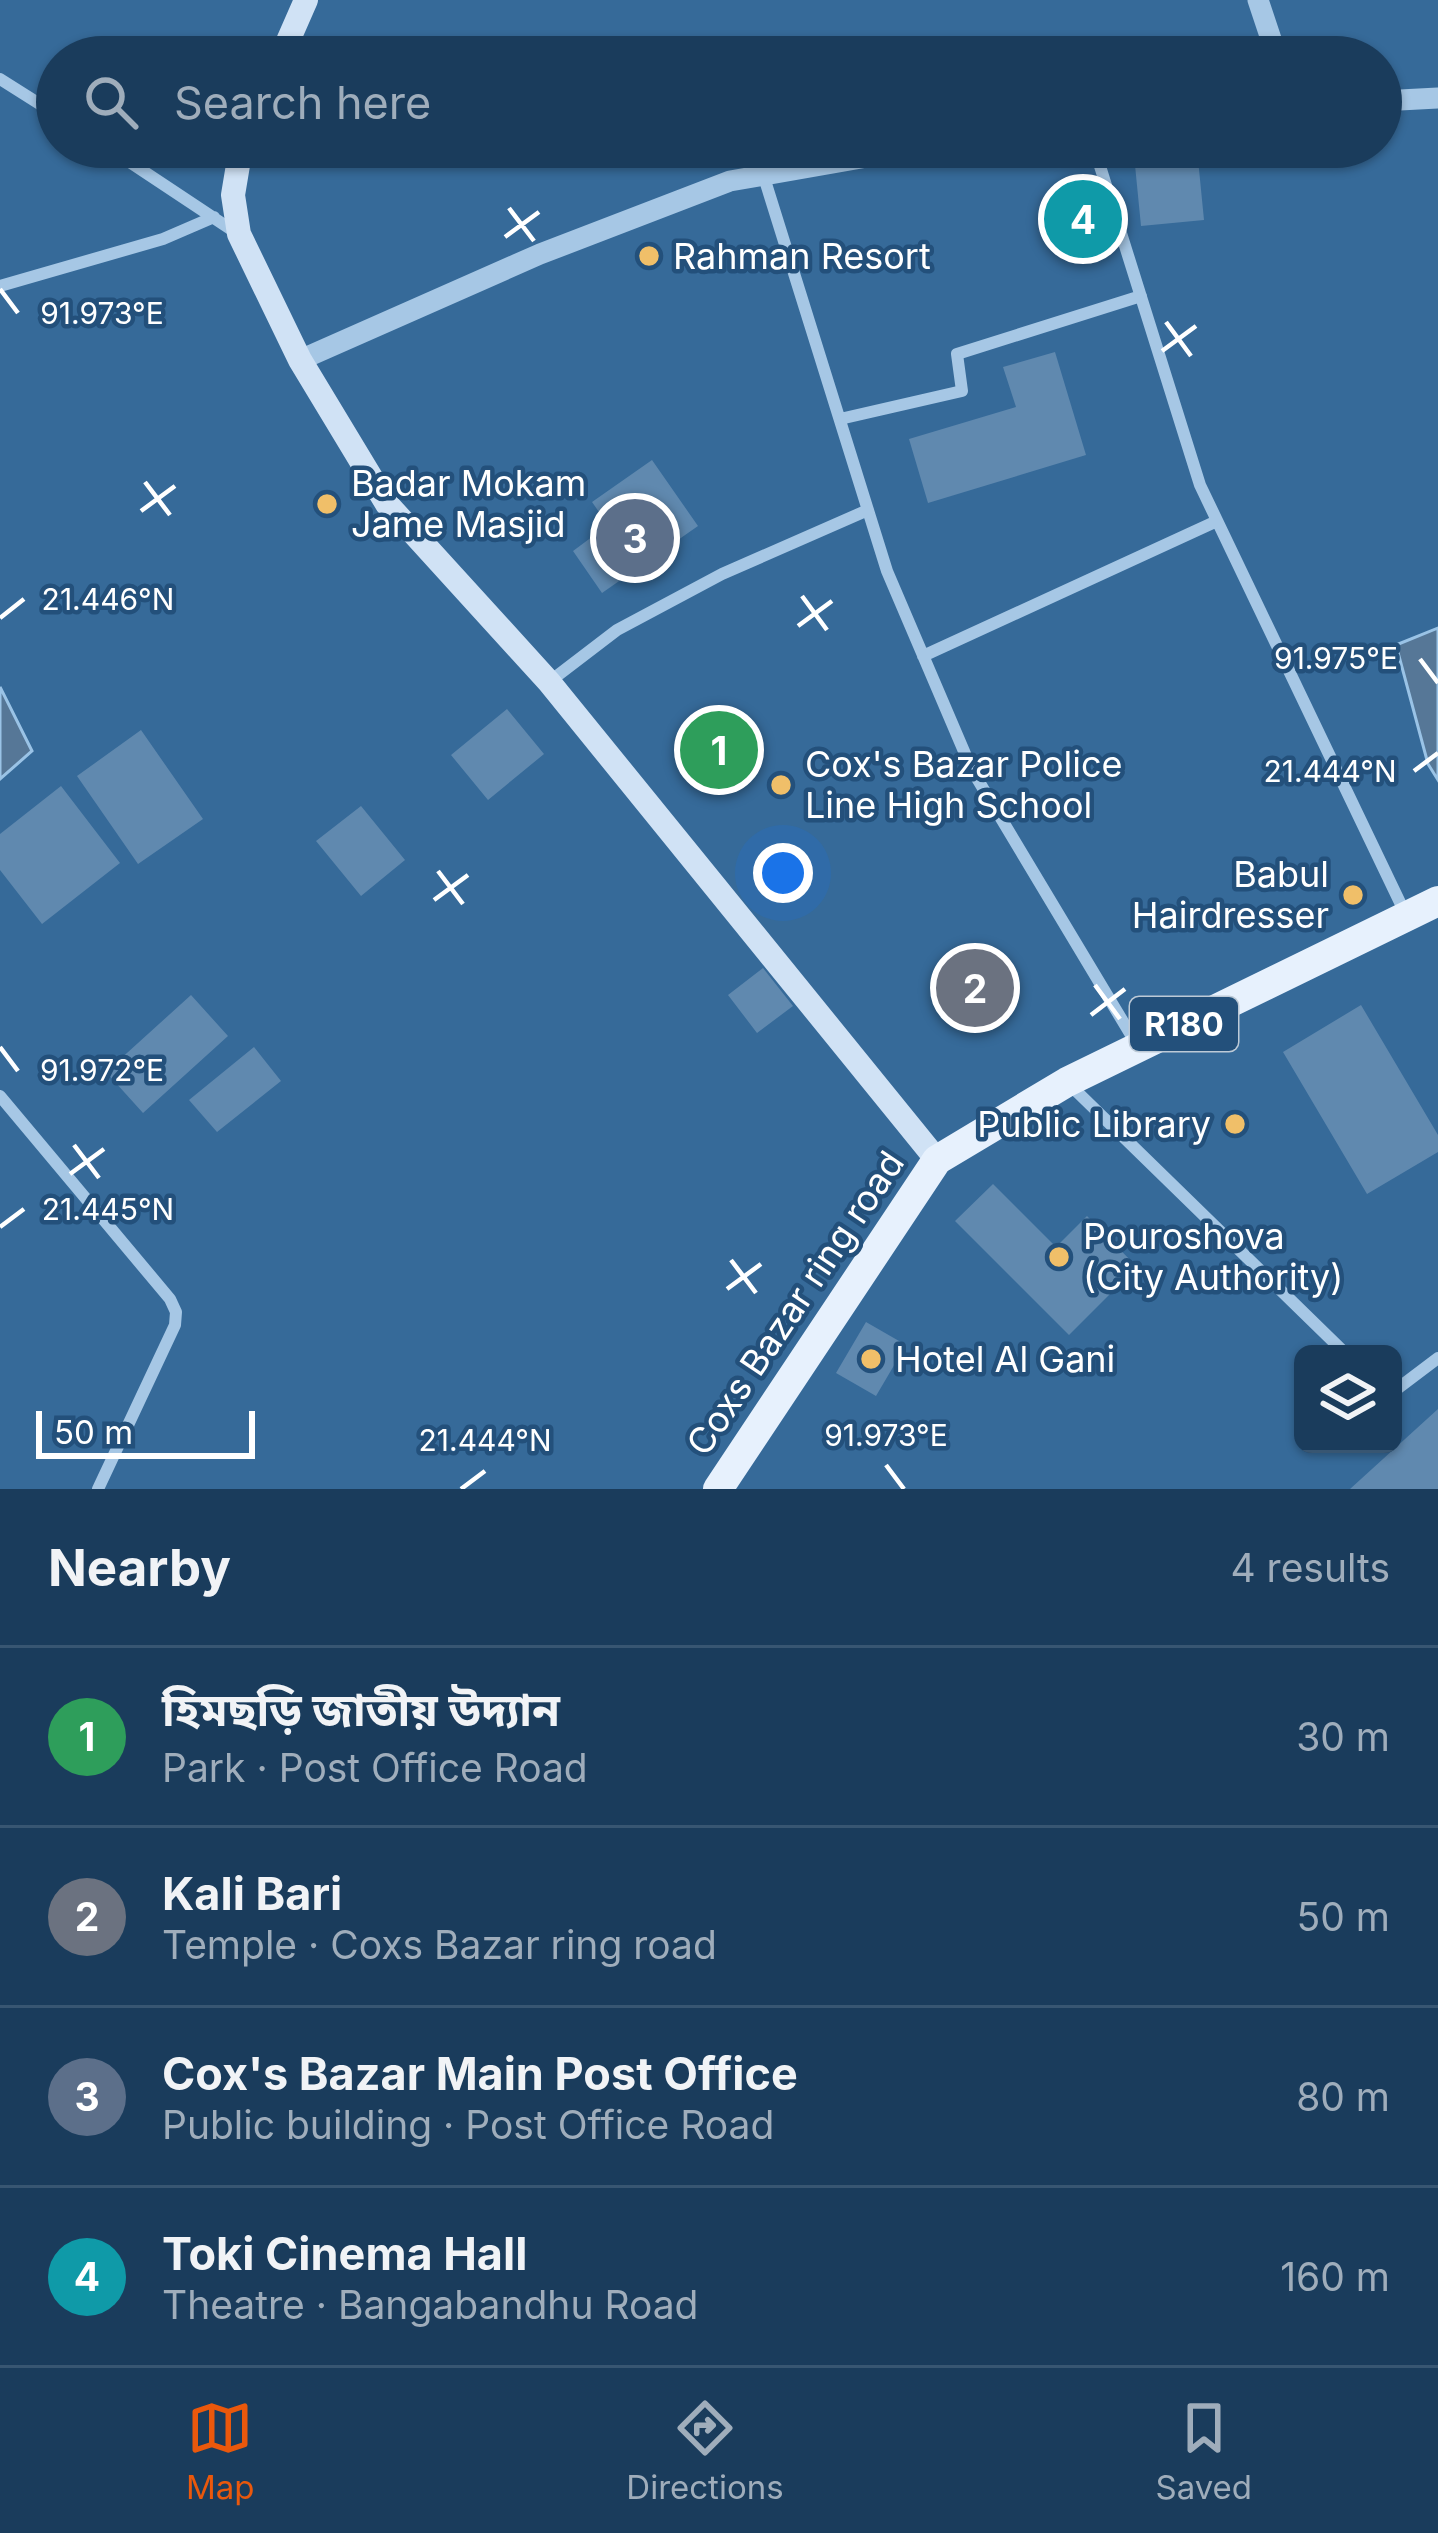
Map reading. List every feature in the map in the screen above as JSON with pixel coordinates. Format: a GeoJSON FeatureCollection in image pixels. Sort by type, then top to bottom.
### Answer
{"type":"FeatureCollection","features":[{"type":"Feature","properties":{"kind":"main road"},"geometry":{"type":"LineString","coordinates":[[290,36],[306,0]]}},
{"type":"Feature","properties":{"kind":"main road"},"geometry":{"type":"LineString","coordinates":[[238,168],[233,195],[239,234],[299,359],[388,504],[549,682],[937,1160]]}},
{"type":"Feature","properties":{"kind":"main road","name":"R180"},"geometry":{"type":"LineString","coordinates":[[937,1160],[1067,1082],[1438,901]]}},
{"type":"Feature","properties":{"kind":"main road","name":"Coxs Bazar ring road"},"geometry":{"type":"LineString","coordinates":[[719,1489],[937,1160]]}},
{"type":"Feature","properties":{"kind":"street"},"geometry":{"type":"LineString","coordinates":[[1258,0],[1270,36]]}},
{"type":"Feature","properties":{"kind":"street"},"geometry":{"type":"LineString","coordinates":[[0,79],[36,102]]}},
{"type":"Feature","properties":{"kind":"street"},"geometry":{"type":"LineString","coordinates":[[1402,100],[1438,98]]}},
{"type":"Feature","properties":{"kind":"street"},"geometry":{"type":"LineString","coordinates":[[139,168],[239,234]]}},
{"type":"Feature","properties":{"kind":"street"},"geometry":{"type":"LineString","coordinates":[[299,359],[561,246],[730,181],[803,168]]}},
{"type":"Feature","properties":{"kind":"street"},"geometry":{"type":"LineString","coordinates":[[1101,168],[1200,485],[1407,916]]}},
{"type":"Feature","properties":{"kind":"street"},"geometry":{"type":"LineString","coordinates":[[763,175],[887,571],[972,770],[1138,1046]]}},
{"type":"Feature","properties":{"kind":"street"},"geometry":{"type":"LineString","coordinates":[[0,286],[163,239],[214,217]]}},
{"type":"Feature","properties":{"kind":"street"},"geometry":{"type":"LineString","coordinates":[[840,418],[962,391],[957,354],[1141,296]]}},
{"type":"Feature","properties":{"kind":"street"},"geometry":{"type":"LineString","coordinates":[[549,682],[617,630],[722,574],[868,510]]}},
{"type":"Feature","properties":{"kind":"street"},"geometry":{"type":"LineString","coordinates":[[923,656],[1217,521]]}},
{"type":"Feature","properties":{"kind":"street"},"geometry":{"type":"LineString","coordinates":[[1067,1082],[1337,1345]]}},
{"type":"Feature","properties":{"kind":"street"},"geometry":{"type":"LineString","coordinates":[[0,1096],[176,1312],[175,1325],[98,1489]]}},
{"type":"Feature","properties":{"kind":"street"},"geometry":{"type":"LineString","coordinates":[[1402,1384],[1438,1358]]}},
{"type":"Feature","properties":{"kind":"shaded area"},"geometry":{"type":"Polygon","coordinates":[[[0,0],[1438,0],[1438,1489],[0,1489],[0,0]]]}},
{"type":"Feature","properties":{"kind":"shaded area"},"geometry":{"type":"Polygon","coordinates":[[[1438,628],[1438,780],[1428,764],[1396,645],[1438,628]]]}},
{"type":"Feature","properties":{"kind":"shaded area"},"geometry":{"type":"Polygon","coordinates":[[[0,687],[32,751],[0,779],[0,687]]]}},
{"type":"Feature","properties":{"kind":"building"},"geometry":{"type":"Polygon","coordinates":[[[1135,168],[1199,168],[1204,220],[1141,226],[1135,168]]]}},
{"type":"Feature","properties":{"kind":"building"},"geometry":{"type":"Polygon","coordinates":[[[1055,352],[1086,455],[928,503],[909,439],[1016,407],[1003,367],[1055,352]]]}},
{"type":"Feature","properties":{"kind":"building"},"geometry":{"type":"Polygon","coordinates":[[[652,460],[698,526],[602,593],[573,551],[608,525],[592,502],[652,460]]]}},
{"type":"Feature","properties":{"kind":"building"},"geometry":{"type":"Polygon","coordinates":[[[507,709],[544,754],[488,800],[451,755],[507,709]]]}},
{"type":"Feature","properties":{"kind":"building"},"geometry":{"type":"Polygon","coordinates":[[[141,730],[203,819],[138,864],[77,776],[141,730]]]}},
{"type":"Feature","properties":{"kind":"building"},"geometry":{"type":"Polygon","coordinates":[[[61,786],[120,863],[42,924],[0,870],[0,834],[61,786]]]}},
{"type":"Feature","properties":{"kind":"building"},"geometry":{"type":"Polygon","coordinates":[[[361,806],[405,860],[361,896],[316,841],[361,806]]]}},
{"type":"Feature","properties":{"kind":"building"},"geometry":{"type":"Polygon","coordinates":[[[982,954],[1008,993],[967,1021],[941,983],[982,954]]]}},
{"type":"Feature","properties":{"kind":"building"},"geometry":{"type":"Polygon","coordinates":[[[763,968],[793,1006],[757,1033],[728,995],[763,968]]]}},
{"type":"Feature","properties":{"kind":"building"},"geometry":{"type":"Polygon","coordinates":[[[191,995],[228,1036],[143,1113],[106,1072],[191,995]]]}},
{"type":"Feature","properties":{"kind":"building"},"geometry":{"type":"Polygon","coordinates":[[[1361,1005],[1438,1135],[1438,1152],[1367,1194],[1283,1052],[1361,1005]]]}},
{"type":"Feature","properties":{"kind":"building"},"geometry":{"type":"Polygon","coordinates":[[[254,1047],[281,1081],[217,1132],[189,1100],[254,1047]]]}},
{"type":"Feature","properties":{"kind":"building","name":"Pouroshova (City Authority)"},"geometry":{"type":"Polygon","coordinates":[[[993,1184],[1056,1247],[1087,1216],[1137,1267],[1069,1335],[955,1221],[993,1184]]]}},
{"type":"Feature","properties":{"kind":"building","name":"Hotel Al Gani"},"geometry":{"type":"Polygon","coordinates":[[[866,1322],[906,1345],[876,1396],[836,1373],[866,1322]]]}},
{"type":"Feature","properties":{"kind":"building"},"geometry":{"type":"Polygon","coordinates":[[[1438,1409],[1438,1489],[1350,1489],[1390,1453],[1402,1453],[1402,1442],[1438,1409]]]}},
{"type":"Feature","properties":{"kind":"place","name":"Toki Cinema Hall"},"geometry":{"type":"Point","coordinates":[1083,219]}},
{"type":"Feature","properties":{"kind":"place","name":"Rahman Resort"},"geometry":{"type":"Point","coordinates":[649,256]}},
{"type":"Feature","properties":{"kind":"place","name":"Badar Mokam Jame Masjid"},"geometry":{"type":"Point","coordinates":[327,504]}},
{"type":"Feature","properties":{"kind":"place","name":"Cox's Bazar Main Post Office"},"geometry":{"type":"Point","coordinates":[635,538]}},
{"type":"Feature","properties":{"kind":"place","name":"হিমছড়ি জাতীয় উদ্যান"},"geometry":{"type":"Point","coordinates":[719,750]}},
{"type":"Feature","properties":{"kind":"place","name":"Cox's Bazar Police Line High School"},"geometry":{"type":"Point","coordinates":[781,785]}},
{"type":"Feature","properties":{"kind":"place","name":"Babul Hairdresser"},"geometry":{"type":"Point","coordinates":[1353,895]}},
{"type":"Feature","properties":{"kind":"place","name":"Kali Bari"},"geometry":{"type":"Point","coordinates":[975,988]}},
{"type":"Feature","properties":{"kind":"place","name":"Public Library"},"geometry":{"type":"Point","coordinates":[1235,1124]}},
{"type":"Feature","properties":{"kind":"place","name":"Pouroshova (City Authority)"},"geometry":{"type":"Point","coordinates":[1059,1257]}},
{"type":"Feature","properties":{"kind":"place","name":"Hotel Al Gani"},"geometry":{"type":"Point","coordinates":[871,1359]}}]}
